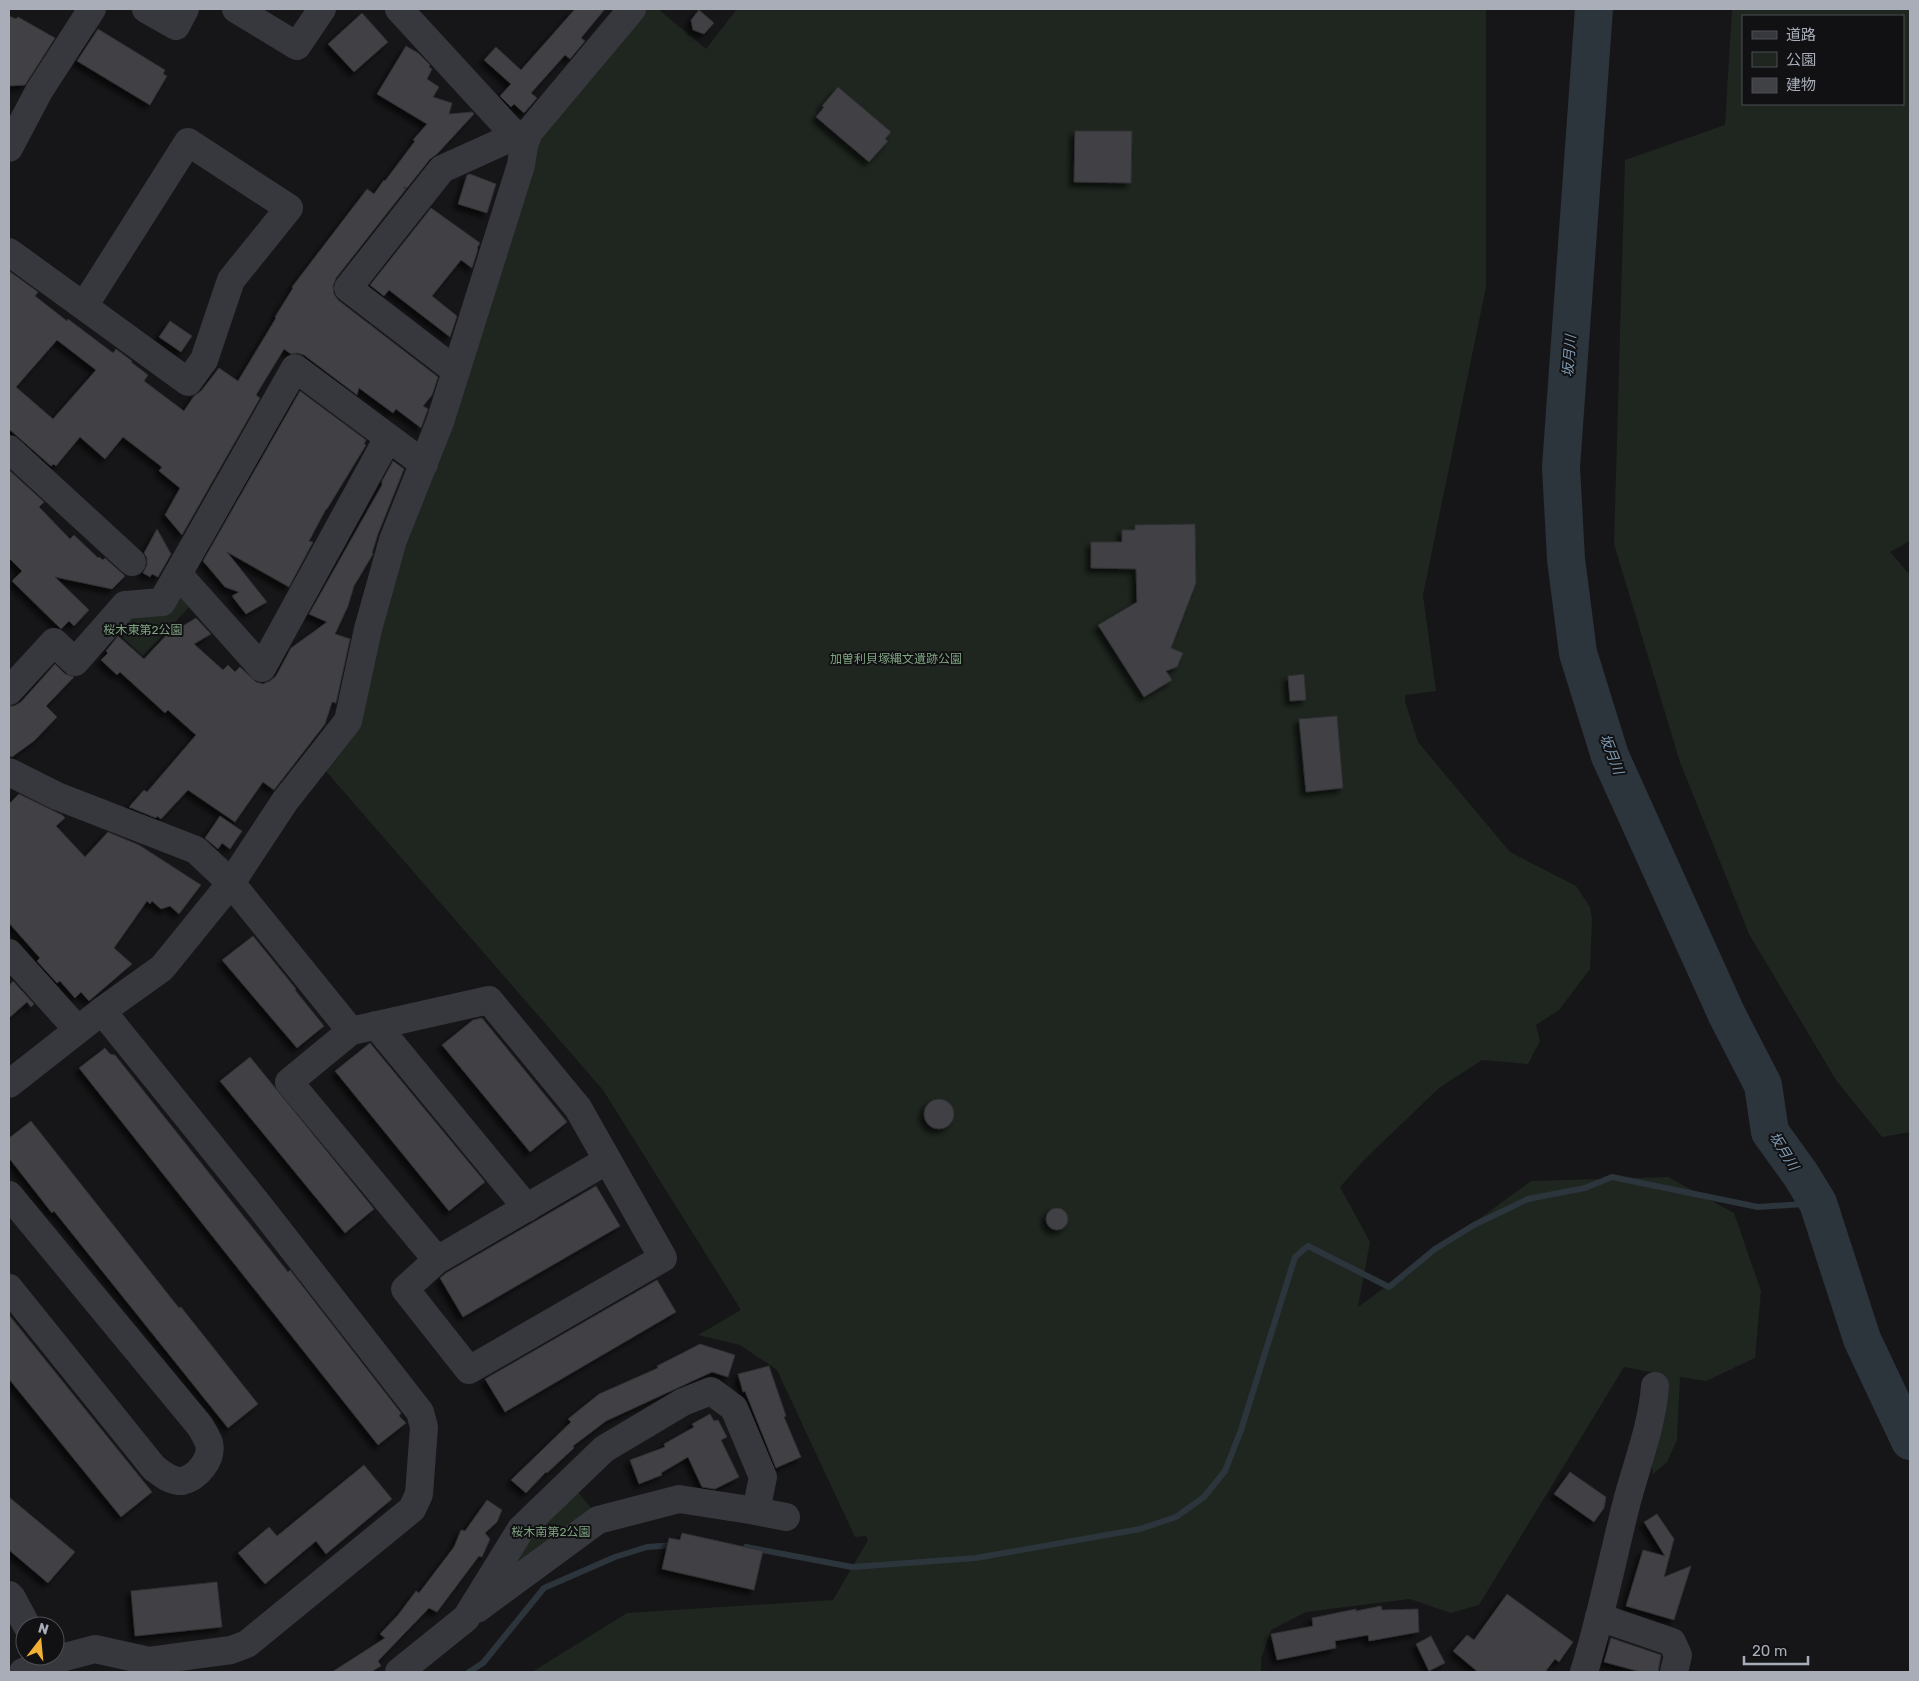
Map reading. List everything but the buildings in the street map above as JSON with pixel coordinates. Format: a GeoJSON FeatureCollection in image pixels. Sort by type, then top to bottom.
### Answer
{"type":"FeatureCollection","features":[{"type":"Feature","properties":{"kind":"street"},"geometry":{"type":"LineString","coordinates":[[9,148],[39,91],[92,9]]}},
{"type":"Feature","properties":{"kind":"street"},"geometry":{"type":"LineString","coordinates":[[146,9],[176,26],[185,9]]}},
{"type":"Feature","properties":{"kind":"street"},"geometry":{"type":"LineString","coordinates":[[236,9],[297,46],[322,9]]}},
{"type":"Feature","properties":{"kind":"street"},"geometry":{"type":"LineString","coordinates":[[9,1084],[102,1010],[162,968],[231,883],[285,801],[348,721],[368,629],[393,540],[440,422],[521,165],[519,140],[399,9]]}},
{"type":"Feature","properties":{"kind":"street"},"geometry":{"type":"LineString","coordinates":[[456,371],[348,288],[442,169],[519,140],[528,132],[632,9]]}},
{"type":"Feature","properties":{"kind":"street"},"geometry":{"type":"LineString","coordinates":[[9,252],[188,382],[204,360],[231,280],[289,208],[188,142],[84,306]]}},
{"type":"Feature","properties":{"kind":"street"},"geometry":{"type":"LineString","coordinates":[[9,691],[54,642],[75,662],[125,605],[162,602],[295,368],[424,464]]}},
{"type":"Feature","properties":{"kind":"street"},"geometry":{"type":"LineString","coordinates":[[178,574],[262,668],[388,438]]}},
{"type":"Feature","properties":{"kind":"street"},"geometry":{"type":"LineString","coordinates":[[9,449],[132,562]]}},
{"type":"Feature","properties":{"kind":"street"},"geometry":{"type":"LineString","coordinates":[[9,772],[57,796],[196,850],[231,883],[527,1208]]}},
{"type":"Feature","properties":{"kind":"street"},"geometry":{"type":"LineString","coordinates":[[9,953],[77,1029]]}},
{"type":"Feature","properties":{"kind":"street"},"geometry":{"type":"LineString","coordinates":[[437,1260],[289,1082],[364,1028],[489,1000],[578,1108],[606,1161],[663,1258],[469,1370],[405,1289],[437,1260],[606,1161]]}},
{"type":"Feature","properties":{"kind":"street"},"geometry":{"type":"LineString","coordinates":[[65,1658],[95,1649],[149,1661],[231,1650],[247,1644],[412,1509],[419,1494],[424,1427],[420,1412],[261,1208],[102,1010]]}},
{"type":"Feature","properties":{"kind":"street"},"geometry":{"type":"LineString","coordinates":[[9,1195],[200,1426],[209,1445],[206,1462],[197,1474],[181,1481],[167,1478],[154,1468],[9,1288]]}},
{"type":"Feature","properties":{"kind":"street"},"geometry":{"type":"LineString","coordinates":[[1584,1672],[1626,1504],[1653,1408],[1655,1386]]}},
{"type":"Feature","properties":{"kind":"street"},"geometry":{"type":"LineString","coordinates":[[466,1618],[521,1529],[604,1449],[683,1402],[711,1391],[734,1408],[763,1477],[756,1510]]}},
{"type":"Feature","properties":{"kind":"street"},"geometry":{"type":"LineString","coordinates":[[399,1672],[466,1618],[598,1520],[680,1499],[756,1510],[786,1517]]}},
{"type":"Feature","properties":{"kind":"street"},"geometry":{"type":"LineString","coordinates":[[9,1595],[22,1616]]}},
{"type":"Feature","properties":{"kind":"street"},"geometry":{"type":"LineString","coordinates":[[1599,1617],[1672,1642],[1678,1655],[1674,1672]]}},
{"type":"Feature","properties":{"kind":"green space","name":"加曽利貝塚縄文遺跡公園"},"geometry":{"type":"Polygon","coordinates":[[[640,9],[658,9],[706,49],[737,9],[1486,9],[1486,287],[1423,595],[1436,691],[1405,695],[1405,701],[1418,742],[1510,852],[1576,886],[1590,907],[1592,919],[1590,969],[1559,1010],[1536,1025],[1540,1041],[1528,1064],[1482,1060],[1439,1088],[1365,1159],[1340,1187],[1370,1242],[1358,1307],[1531,1181],[1668,1177],[1734,1213],[1761,1291],[1755,1358],[1706,1381],[1680,1377],[1677,1440],[1667,1462],[1653,1474],[1650,1452],[1662,1405],[1661,1374],[1624,1367],[1479,1605],[1451,1613],[1410,1599],[1306,1612],[1271,1630],[1261,1659],[1261,1672],[532,1672],[627,1613],[833,1600],[868,1540],[866,1536],[855,1537],[777,1370],[740,1345],[698,1335],[741,1310],[603,1090],[325,770],[372,635],[533,139],[640,9]]]}},
{"type":"Feature","properties":{"kind":"green space"},"geometry":{"type":"Polygon","coordinates":[[[1732,9],[1910,9],[1910,541],[1890,552],[1910,575],[1910,1132],[1882,1137],[1836,1080],[1749,934],[1680,762],[1614,544],[1625,160],[1725,125],[1732,9]]]}},
{"type":"Feature","properties":{"kind":"green space","name":"桜木東第2公園"},"geometry":{"type":"Polygon","coordinates":[[[177,597],[185,597],[193,603],[143,656],[116,631],[136,610],[177,597]]]}},
{"type":"Feature","properties":{"kind":"green space","name":"桜木南第2公園"},"geometry":{"type":"Polygon","coordinates":[[[576,1490],[593,1510],[502,1573],[532,1530],[576,1490]]]}},
{"type":"Feature","properties":{"kind":"waterway","name":"坂月川"},"geometry":{"type":"LineString","coordinates":[[1594,9],[1561,467],[1566,559],[1578,653],[1610,756],[1727,1015],[1763,1085],[1770,1132],[1801,1175],[1818,1203],[1862,1339],[1910,1441]]}},
{"type":"Feature","properties":{"kind":"waterway"},"geometry":{"type":"LineString","coordinates":[[746,1547],[852,1567],[976,1558],[1140,1529],[1176,1517],[1204,1497],[1225,1471],[1241,1430],[1295,1257],[1308,1246],[1389,1287],[1435,1249],[1474,1225],[1528,1199],[1585,1188],[1612,1177],[1758,1207],[1818,1203]]}},
{"type":"Feature","properties":{"kind":"waterway"},"geometry":{"type":"LineString","coordinates":[[469,1672],[483,1663],[544,1588],[615,1557],[647,1547],[676,1545]]}}]}
